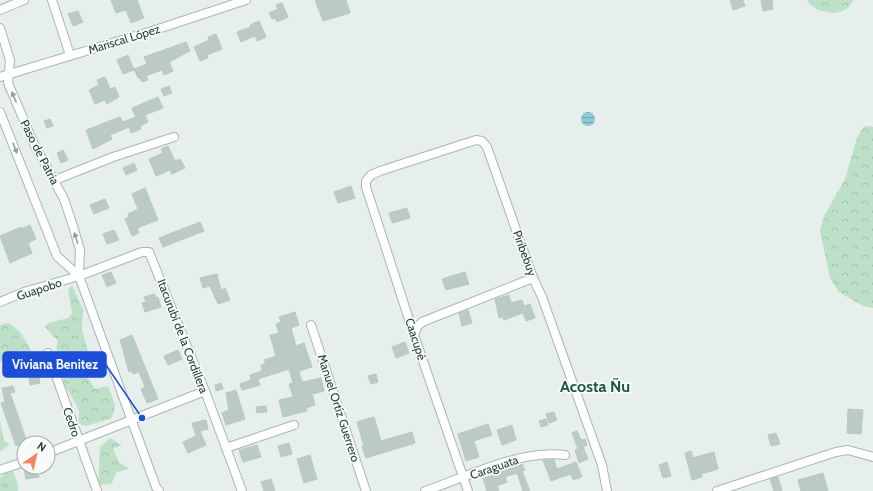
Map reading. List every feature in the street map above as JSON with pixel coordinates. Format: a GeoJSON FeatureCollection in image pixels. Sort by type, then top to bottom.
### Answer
{"type":"FeatureCollection","features":[{"type":"Feature","properties":{"kind":"street"},"geometry":{"type":"LineString","coordinates":[[0,10],[24,0]]}},
{"type":"Feature","properties":{"kind":"street"},"geometry":{"type":"LineString","coordinates":[[52,0],[70,55]]}},
{"type":"Feature","properties":{"kind":"street","name":"Mariscal López"},"geometry":{"type":"LineString","coordinates":[[4,75],[152,31],[246,0]]}},
{"type":"Feature","properties":{"kind":"street","name":"Paso de Patria"},"geometry":{"type":"LineString","coordinates":[[0,28],[10,60],[4,75],[34,144],[64,198],[80,250],[79,276],[157,490]]}},
{"type":"Feature","properties":{"kind":"street","name":"Paso de Patria"},"geometry":{"type":"LineString","coordinates":[[0,112],[57,256],[79,276]]}},
{"type":"Feature","properties":{"kind":"street"},"geometry":{"type":"LineString","coordinates":[[55,180],[113,156],[174,137]]}},
{"type":"Feature","properties":{"kind":"street","name":"Piribebuy"},"geometry":{"type":"LineString","coordinates":[[366,187],[368,177],[380,171],[476,140],[482,141],[487,147],[533,278],[542,297],[602,465],[606,491]]}},
{"type":"Feature","properties":{"kind":"street","name":"Caacupé"},"geometry":{"type":"LineString","coordinates":[[366,187],[414,335],[468,491]]}},
{"type":"Feature","properties":{"kind":"street","name":"Itacurubí de la Cordillera"},"geometry":{"type":"LineString","coordinates":[[79,276],[142,252],[149,252],[205,391],[242,491]]}},
{"type":"Feature","properties":{"kind":"street","name":"Guapobo"},"geometry":{"type":"LineString","coordinates":[[0,302],[24,292],[79,276]]}},
{"type":"Feature","properties":{"kind":"street"},"geometry":{"type":"LineString","coordinates":[[414,335],[417,327],[422,322],[533,278]]}},
{"type":"Feature","properties":{"kind":"street","name":"Manuel Ortíz Guerrero"},"geometry":{"type":"LineString","coordinates":[[311,325],[366,491]]}},
{"type":"Feature","properties":{"kind":"street","name":"Cedro"},"geometry":{"type":"LineString","coordinates":[[48,353],[97,491]]}},
{"type":"Feature","properties":{"kind":"street"},"geometry":{"type":"LineString","coordinates":[[56,450],[205,391]]}},
{"type":"Feature","properties":{"kind":"street"},"geometry":{"type":"LineString","coordinates":[[226,448],[294,425]]}},
{"type":"Feature","properties":{"kind":"street"},"geometry":{"type":"LineString","coordinates":[[716,491],[836,452],[848,450],[873,456]]}},
{"type":"Feature","properties":{"kind":"street","name":"Caraguata"},"geometry":{"type":"LineString","coordinates":[[425,491],[515,459],[543,454],[565,455]]}},
{"type":"Feature","properties":{"kind":"street"},"geometry":{"type":"LineString","coordinates":[[0,470],[16,465]]}},
{"type":"Feature","properties":{"kind":"green space"},"geometry":{"type":"Polygon","coordinates":[[[807,0],[854,0],[848,8],[843,11],[832,13],[814,8],[807,0]]]}},
{"type":"Feature","properties":{"kind":"green space"},"geometry":{"type":"Polygon","coordinates":[[[864,126],[873,127],[873,308],[863,306],[839,292],[830,278],[820,231],[824,216],[845,179],[857,138],[864,126]]]}},
{"type":"Feature","properties":{"kind":"green space"},"geometry":{"type":"Polygon","coordinates":[[[72,285],[83,310],[82,330],[88,351],[88,358],[84,364],[84,371],[95,389],[108,386],[115,405],[112,418],[86,426],[79,424],[79,412],[77,406],[63,382],[66,368],[56,348],[58,341],[45,327],[49,323],[68,318],[72,313],[68,290],[72,285]]]}},
{"type":"Feature","properties":{"kind":"green space"},"geometry":{"type":"Polygon","coordinates":[[[9,323],[20,332],[31,350],[28,356],[9,357],[0,362],[0,325],[9,323]]]}},
{"type":"Feature","properties":{"kind":"green space"},"geometry":{"type":"Polygon","coordinates":[[[0,421],[4,441],[10,444],[0,452],[0,421]]]}},
{"type":"Feature","properties":{"kind":"green space"},"geometry":{"type":"Polygon","coordinates":[[[110,438],[122,445],[113,449],[119,462],[129,469],[117,472],[111,484],[98,485],[100,447],[110,438]]]}},
{"type":"Feature","properties":{"kind":"green space"},"geometry":{"type":"Polygon","coordinates":[[[6,470],[13,472],[18,484],[18,491],[0,491],[0,477],[3,476],[6,470]]]}},
{"type":"Feature","properties":{"kind":"water"},"geometry":{"type":"Polygon","coordinates":[[[588,112],[593,114],[595,119],[593,124],[588,126],[583,124],[581,119],[583,114],[588,112]]]}},
{"type":"Feature","properties":{"kind":"building"},"geometry":{"type":"Polygon","coordinates":[[[111,0],[137,0],[144,18],[131,23],[126,10],[116,13],[111,0]]]}},
{"type":"Feature","properties":{"kind":"building"},"geometry":{"type":"Polygon","coordinates":[[[315,0],[346,0],[350,13],[323,21],[315,0]]]}},
{"type":"Feature","properties":{"kind":"building"},"geometry":{"type":"Polygon","coordinates":[[[730,0],[743,0],[745,6],[733,10],[730,0]]]}},
{"type":"Feature","properties":{"kind":"building"},"geometry":{"type":"Polygon","coordinates":[[[761,0],[772,0],[773,9],[763,11],[761,0]]]}},
{"type":"Feature","properties":{"kind":"building"},"geometry":{"type":"Polygon","coordinates":[[[282,3],[288,17],[277,22],[275,18],[272,19],[269,13],[278,9],[276,5],[282,3]]]}},
{"type":"Feature","properties":{"kind":"building"},"geometry":{"type":"Polygon","coordinates":[[[78,11],[83,22],[73,26],[68,14],[78,11]]]}},
{"type":"Feature","properties":{"kind":"building"},"geometry":{"type":"Polygon","coordinates":[[[259,21],[266,37],[257,41],[255,36],[241,42],[237,32],[251,27],[250,25],[259,21]]]}},
{"type":"Feature","properties":{"kind":"building"},"geometry":{"type":"Polygon","coordinates":[[[216,34],[222,49],[207,55],[208,58],[200,61],[194,47],[209,40],[208,37],[216,34]]]}},
{"type":"Feature","properties":{"kind":"building"},"geometry":{"type":"Polygon","coordinates":[[[186,42],[190,51],[169,62],[173,71],[164,75],[162,70],[146,76],[148,80],[142,82],[140,78],[138,78],[134,69],[147,64],[144,57],[186,42]]]}},
{"type":"Feature","properties":{"kind":"building"},"geometry":{"type":"Polygon","coordinates":[[[128,55],[134,70],[123,74],[117,60],[128,55]]]}},
{"type":"Feature","properties":{"kind":"building"},"geometry":{"type":"Polygon","coordinates":[[[105,77],[110,89],[115,87],[119,97],[107,104],[105,100],[95,104],[89,90],[99,85],[97,80],[105,77]]]}},
{"type":"Feature","properties":{"kind":"building"},"geometry":{"type":"Polygon","coordinates":[[[169,86],[172,93],[164,96],[161,89],[169,86]]]}},
{"type":"Feature","properties":{"kind":"building"},"geometry":{"type":"Polygon","coordinates":[[[158,97],[163,108],[145,115],[148,122],[140,126],[141,129],[131,133],[129,127],[110,135],[112,139],[93,149],[86,130],[120,117],[123,122],[136,117],[132,108],[158,97]]]}},
{"type":"Feature","properties":{"kind":"building"},"geometry":{"type":"Polygon","coordinates":[[[50,119],[53,126],[47,128],[44,121],[50,119]]]}},
{"type":"Feature","properties":{"kind":"building"},"geometry":{"type":"Polygon","coordinates":[[[168,146],[175,161],[180,159],[185,168],[172,174],[170,170],[156,176],[149,159],[163,153],[161,149],[168,146]]]}},
{"type":"Feature","properties":{"kind":"building"},"geometry":{"type":"Polygon","coordinates":[[[63,150],[68,160],[61,163],[57,153],[63,150]]]}},
{"type":"Feature","properties":{"kind":"building"},"geometry":{"type":"Polygon","coordinates":[[[134,163],[137,170],[126,175],[123,168],[134,163]]]}},
{"type":"Feature","properties":{"kind":"building"},"geometry":{"type":"Polygon","coordinates":[[[351,186],[355,198],[338,203],[334,192],[351,186]]]}},
{"type":"Feature","properties":{"kind":"building"},"geometry":{"type":"Polygon","coordinates":[[[145,188],[158,220],[137,228],[139,233],[132,236],[125,219],[129,217],[128,214],[138,209],[132,194],[145,188]]]}},
{"type":"Feature","properties":{"kind":"building"},"geometry":{"type":"Polygon","coordinates":[[[105,199],[109,208],[94,214],[90,205],[105,199]]]}},
{"type":"Feature","properties":{"kind":"building"},"geometry":{"type":"Polygon","coordinates":[[[407,208],[410,218],[392,223],[389,213],[407,208]]]}},
{"type":"Feature","properties":{"kind":"building"},"geometry":{"type":"Polygon","coordinates":[[[200,222],[204,231],[163,247],[159,238],[200,222]]]}},
{"type":"Feature","properties":{"kind":"building"},"geometry":{"type":"Polygon","coordinates":[[[30,225],[36,239],[28,243],[32,253],[10,263],[0,236],[21,227],[21,229],[30,225]]]}},
{"type":"Feature","properties":{"kind":"building"},"geometry":{"type":"Polygon","coordinates":[[[114,230],[119,240],[107,244],[103,234],[114,230]]]}},
{"type":"Feature","properties":{"kind":"building"},"geometry":{"type":"Polygon","coordinates":[[[111,272],[116,283],[107,287],[102,275],[111,272]]]}},
{"type":"Feature","properties":{"kind":"building"},"geometry":{"type":"Polygon","coordinates":[[[465,272],[469,284],[446,290],[442,279],[465,272]]]}},
{"type":"Feature","properties":{"kind":"building"},"geometry":{"type":"Polygon","coordinates":[[[217,274],[221,290],[225,288],[230,300],[218,304],[210,286],[203,288],[200,278],[217,274]]]}},
{"type":"Feature","properties":{"kind":"building"},"geometry":{"type":"Polygon","coordinates":[[[154,294],[156,298],[158,297],[161,307],[145,312],[142,303],[146,302],[144,297],[154,294]]]}},
{"type":"Feature","properties":{"kind":"building"},"geometry":{"type":"Polygon","coordinates":[[[509,295],[511,303],[522,300],[524,306],[530,304],[535,318],[526,321],[523,313],[504,320],[503,317],[499,318],[495,299],[509,295]]]}},
{"type":"Feature","properties":{"kind":"building"},"geometry":{"type":"Polygon","coordinates":[[[468,310],[472,323],[462,326],[459,313],[468,310]]]}},
{"type":"Feature","properties":{"kind":"building"},"geometry":{"type":"Polygon","coordinates":[[[295,312],[299,325],[291,328],[296,346],[304,343],[312,367],[299,371],[302,382],[321,378],[324,391],[312,394],[315,405],[306,408],[307,411],[283,417],[279,400],[293,397],[289,384],[293,383],[289,369],[258,379],[260,385],[242,390],[240,384],[251,380],[250,375],[262,371],[261,365],[266,363],[264,360],[276,356],[270,335],[279,333],[276,324],[281,322],[279,317],[295,312]]]}},
{"type":"Feature","properties":{"kind":"building"},"geometry":{"type":"Polygon","coordinates":[[[132,335],[158,399],[147,403],[141,389],[145,387],[139,372],[133,374],[131,371],[129,372],[120,340],[132,335]]]}},
{"type":"Feature","properties":{"kind":"building"},"geometry":{"type":"Polygon","coordinates":[[[405,342],[409,353],[396,358],[392,347],[405,342]]]}},
{"type":"Feature","properties":{"kind":"building"},"geometry":{"type":"Polygon","coordinates":[[[178,350],[182,359],[168,365],[164,356],[178,350]]]}},
{"type":"Feature","properties":{"kind":"building"},"geometry":{"type":"Polygon","coordinates":[[[376,374],[378,382],[371,384],[368,376],[376,374]]]}},
{"type":"Feature","properties":{"kind":"building"},"geometry":{"type":"Polygon","coordinates":[[[39,376],[40,383],[30,385],[29,378],[39,376]]]}},
{"type":"Feature","properties":{"kind":"building"},"geometry":{"type":"Polygon","coordinates":[[[221,383],[223,389],[216,391],[215,385],[221,383]]]}},
{"type":"Feature","properties":{"kind":"building"},"geometry":{"type":"Polygon","coordinates":[[[13,386],[15,392],[10,393],[25,435],[16,435],[16,446],[1,403],[5,402],[2,388],[13,386]]]}},
{"type":"Feature","properties":{"kind":"building"},"geometry":{"type":"Polygon","coordinates":[[[236,390],[245,419],[226,425],[222,413],[229,410],[226,393],[236,390]]]}},
{"type":"Feature","properties":{"kind":"building"},"geometry":{"type":"Polygon","coordinates":[[[266,406],[267,412],[257,413],[256,407],[266,406]]]}},
{"type":"Feature","properties":{"kind":"building"},"geometry":{"type":"Polygon","coordinates":[[[848,409],[863,410],[861,434],[847,433],[848,409]]]}},
{"type":"Feature","properties":{"kind":"building"},"geometry":{"type":"Polygon","coordinates":[[[554,412],[557,420],[549,423],[546,414],[554,412]]]}},
{"type":"Feature","properties":{"kind":"building"},"geometry":{"type":"Polygon","coordinates":[[[374,417],[381,441],[412,432],[415,443],[366,458],[362,447],[364,446],[357,422],[374,417]]]}},
{"type":"Feature","properties":{"kind":"building"},"geometry":{"type":"Polygon","coordinates":[[[546,419],[548,425],[541,427],[539,421],[546,419]]]}},
{"type":"Feature","properties":{"kind":"building"},"geometry":{"type":"Polygon","coordinates":[[[206,420],[208,429],[200,431],[206,445],[188,453],[183,442],[196,436],[192,423],[206,420]]]}},
{"type":"Feature","properties":{"kind":"building"},"geometry":{"type":"Polygon","coordinates":[[[488,424],[492,435],[474,441],[479,457],[466,461],[458,434],[488,424]]]}},
{"type":"Feature","properties":{"kind":"building"},"geometry":{"type":"Polygon","coordinates":[[[512,425],[516,440],[502,445],[497,430],[512,425]]]}},
{"type":"Feature","properties":{"kind":"building"},"geometry":{"type":"Polygon","coordinates":[[[577,431],[581,440],[585,439],[587,445],[583,447],[588,459],[579,463],[575,450],[578,449],[572,433],[577,431]]]}},
{"type":"Feature","properties":{"kind":"building"},"geometry":{"type":"Polygon","coordinates":[[[776,433],[780,444],[771,446],[768,435],[776,433]]]}},
{"type":"Feature","properties":{"kind":"building"},"geometry":{"type":"Polygon","coordinates":[[[289,443],[292,454],[281,457],[278,446],[289,443]]]}},
{"type":"Feature","properties":{"kind":"building"},"geometry":{"type":"Polygon","coordinates":[[[257,445],[261,457],[243,462],[239,450],[257,445]]]}},
{"type":"Feature","properties":{"kind":"building"},"geometry":{"type":"Polygon","coordinates":[[[691,451],[693,458],[714,452],[718,469],[701,474],[702,477],[692,480],[685,453],[691,451]]]}},
{"type":"Feature","properties":{"kind":"building"},"geometry":{"type":"Polygon","coordinates":[[[310,455],[317,479],[304,483],[297,459],[310,455]]]}},
{"type":"Feature","properties":{"kind":"building"},"geometry":{"type":"Polygon","coordinates":[[[543,460],[554,460],[557,469],[576,462],[582,477],[573,480],[571,474],[551,481],[543,460]]]}},
{"type":"Feature","properties":{"kind":"building"},"geometry":{"type":"Polygon","coordinates":[[[667,462],[671,476],[663,478],[659,465],[667,462]]]}},
{"type":"Feature","properties":{"kind":"building"},"geometry":{"type":"Polygon","coordinates":[[[522,464],[525,470],[522,471],[530,491],[523,491],[517,473],[505,477],[507,482],[497,486],[499,491],[487,491],[483,478],[494,475],[493,473],[510,466],[522,464]]]}},
{"type":"Feature","properties":{"kind":"building"},"geometry":{"type":"Polygon","coordinates":[[[823,473],[828,491],[801,491],[798,480],[823,473]]]}},
{"type":"Feature","properties":{"kind":"building"},"geometry":{"type":"Polygon","coordinates":[[[25,475],[39,475],[39,477],[26,479],[25,475]]]}},
{"type":"Feature","properties":{"kind":"building"},"geometry":{"type":"Polygon","coordinates":[[[778,477],[782,491],[774,491],[770,479],[778,477]]]}},
{"type":"Feature","properties":{"kind":"building"},"geometry":{"type":"Polygon","coordinates":[[[271,479],[275,491],[264,491],[261,482],[271,479]]]}},
{"type":"Feature","properties":{"kind":"place","name":"Viviana Benitez"},"geometry":{"type":"Point","coordinates":[142,418]}},
{"type":"Feature","properties":{"kind":"district","name":"Acosta Ñu"},"geometry":{"type":"Point","coordinates":[595,386]}}]}
